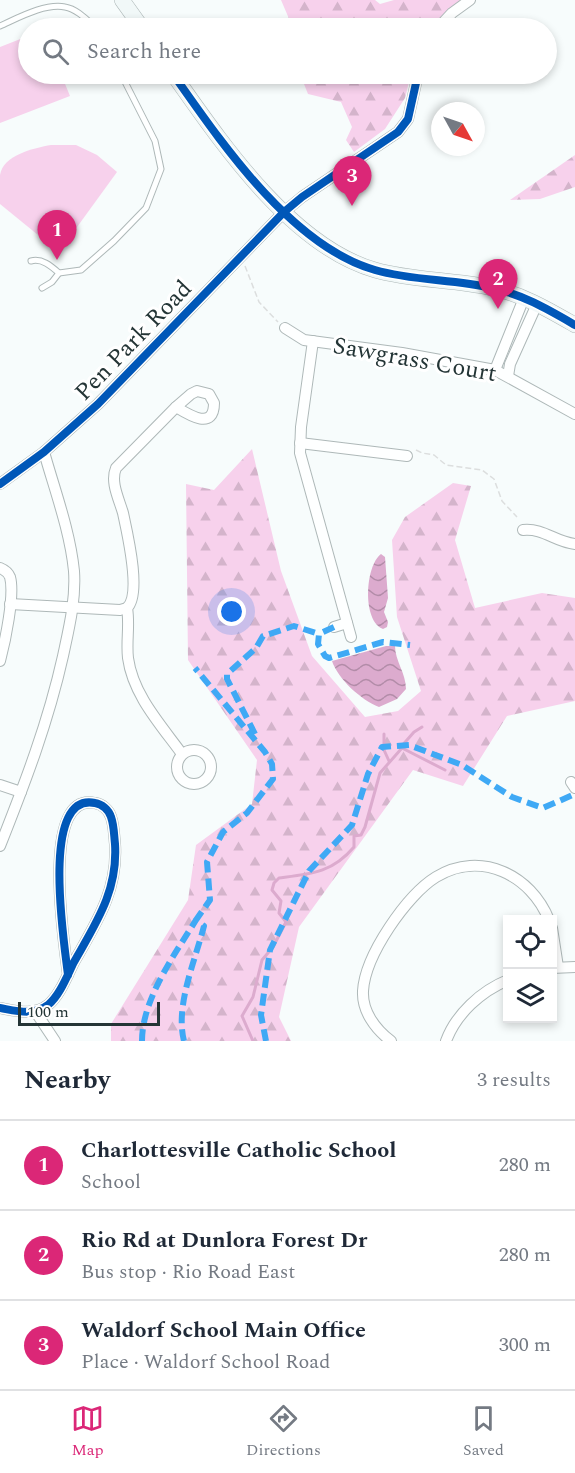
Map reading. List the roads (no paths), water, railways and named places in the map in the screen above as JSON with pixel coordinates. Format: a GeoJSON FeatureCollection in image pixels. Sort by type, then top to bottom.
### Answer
{"type":"FeatureCollection","features":[{"type":"Feature","properties":{"kind":"street"},"geometry":{"type":"LineString","coordinates":[[123,0],[135,18]]}},
{"type":"Feature","properties":{"kind":"street"},"geometry":{"type":"LineString","coordinates":[[447,18],[470,0]]}},
{"type":"Feature","properties":{"kind":"street"},"geometry":{"type":"LineString","coordinates":[[180,84],[225,145],[284,212],[325,246],[346,258],[376,270],[492,287],[531,301],[575,325]]}},
{"type":"Feature","properties":{"kind":"street","name":"Pen Park Road"},"geometry":{"type":"LineString","coordinates":[[0,484],[44,452],[99,404],[284,212],[302,197],[399,132],[408,119],[416,84]]}},
{"type":"Feature","properties":{"kind":"street"},"geometry":{"type":"LineString","coordinates":[[495,370],[531,301]]}},
{"type":"Feature","properties":{"kind":"street"},"geometry":{"type":"LineString","coordinates":[[508,376],[531,301]]}},
{"type":"Feature","properties":{"kind":"street","name":"Sawgrass Court"},"geometry":{"type":"LineString","coordinates":[[285,328],[299,339],[495,370],[575,414]]}},
{"type":"Feature","properties":{"kind":"street"},"geometry":{"type":"LineString","coordinates":[[313,341],[300,442],[302,465],[351,637]]}},
{"type":"Feature","properties":{"kind":"street"},"geometry":{"type":"LineString","coordinates":[[10,604],[118,610],[127,608],[133,600],[132,567],[129,539],[113,474],[116,468],[176,407]]}},
{"type":"Feature","properties":{"kind":"street"},"geometry":{"type":"LineString","coordinates":[[300,442],[410,452]]}},
{"type":"Feature","properties":{"kind":"street"},"geometry":{"type":"LineString","coordinates":[[0,846],[51,706],[73,607],[74,573],[68,537],[44,452]]}},
{"type":"Feature","properties":{"kind":"street"},"geometry":{"type":"LineString","coordinates":[[523,530],[538,530],[563,542],[575,544]]}},
{"type":"Feature","properties":{"kind":"street"},"geometry":{"type":"LineString","coordinates":[[0,568],[9,575],[10,604],[0,661]]}},
{"type":"Feature","properties":{"kind":"street"},"geometry":{"type":"LineString","coordinates":[[127,608],[130,624],[128,659],[135,684],[182,754]]}},
{"type":"Feature","properties":{"kind":"street"},"geometry":{"type":"LineString","coordinates":[[334,627],[347,623]]}},
{"type":"Feature","properties":{"kind":"street"},"geometry":{"type":"LineString","coordinates":[[0,785],[21,792]]}},
{"type":"Feature","properties":{"kind":"street"},"geometry":{"type":"LineString","coordinates":[[0,1008],[35,1011],[55,999],[68,975],[107,903],[115,867],[114,831],[107,810],[97,803],[83,803],[72,812],[59,850],[60,894],[68,975]]}},
{"type":"Feature","properties":{"kind":"street"},"geometry":{"type":"LineString","coordinates":[[391,1041],[376,1027],[366,1009],[363,990],[366,976],[369,966],[392,925],[426,885],[448,871],[463,867],[476,866],[501,870],[526,885],[536,895],[546,915]]}},
{"type":"Feature","properties":{"kind":"street"},"geometry":{"type":"LineString","coordinates":[[557,967],[575,968]]}},
{"type":"Feature","properties":{"kind":"street"},"geometry":{"type":"LineString","coordinates":[[446,1041],[465,1010],[489,990],[503,982]]}},
{"type":"Feature","properties":{"kind":"street"},"geometry":{"type":"LineString","coordinates":[[35,1011],[55,1041]]}},
{"type":"Feature","properties":{"kind":"lane"},"geometry":{"type":"LineString","coordinates":[[0,26],[37,9],[64,6],[85,18]]}},
{"type":"Feature","properties":{"kind":"lane"},"geometry":{"type":"LineString","coordinates":[[42,288],[52,282],[59,273],[81,270],[146,208],[161,169],[155,141],[126,84]]}},
{"type":"Feature","properties":{"kind":"lane"},"geometry":{"type":"LineString","coordinates":[[31,261],[36,260],[48,264],[59,273]]}},
{"type":"Feature","properties":{"kind":"water"},"geometry":{"type":"Polygon","coordinates":[[[381,554],[385,557],[388,598],[384,612],[388,622],[387,627],[383,629],[376,624],[372,616],[368,593],[372,570],[381,554]]]}},
{"type":"Feature","properties":{"kind":"water"},"geometry":{"type":"Polygon","coordinates":[[[386,646],[395,646],[406,689],[397,699],[379,707],[351,688],[339,675],[332,661],[386,646]]]}},
{"type":"Feature","properties":{"kind":"waterway"},"geometry":{"type":"LineString","coordinates":[[400,748],[414,732],[422,727]]}},
{"type":"Feature","properties":{"kind":"waterway"},"geometry":{"type":"LineString","coordinates":[[384,734],[384,750],[389,761]]}},
{"type":"Feature","properties":{"kind":"waterway"},"geometry":{"type":"LineString","coordinates":[[253,1041],[242,1016],[253,997],[262,960],[273,947],[286,922],[279,913],[281,901],[272,890],[274,883],[279,878],[320,871],[346,856],[354,847],[354,836],[361,835],[365,827],[380,773],[402,748],[445,770]]}},
{"type":"Feature","properties":{"kind":"place","name":"Waldorf School Main Office"},"geometry":{"type":"Point","coordinates":[352,206]}},
{"type":"Feature","properties":{"kind":"place","name":"Charlottesville Catholic School"},"geometry":{"type":"Point","coordinates":[57,260]}},
{"type":"Feature","properties":{"kind":"place","name":"Rio Rd at Dunlora Forest Dr"},"geometry":{"type":"Point","coordinates":[498,309]}}]}
